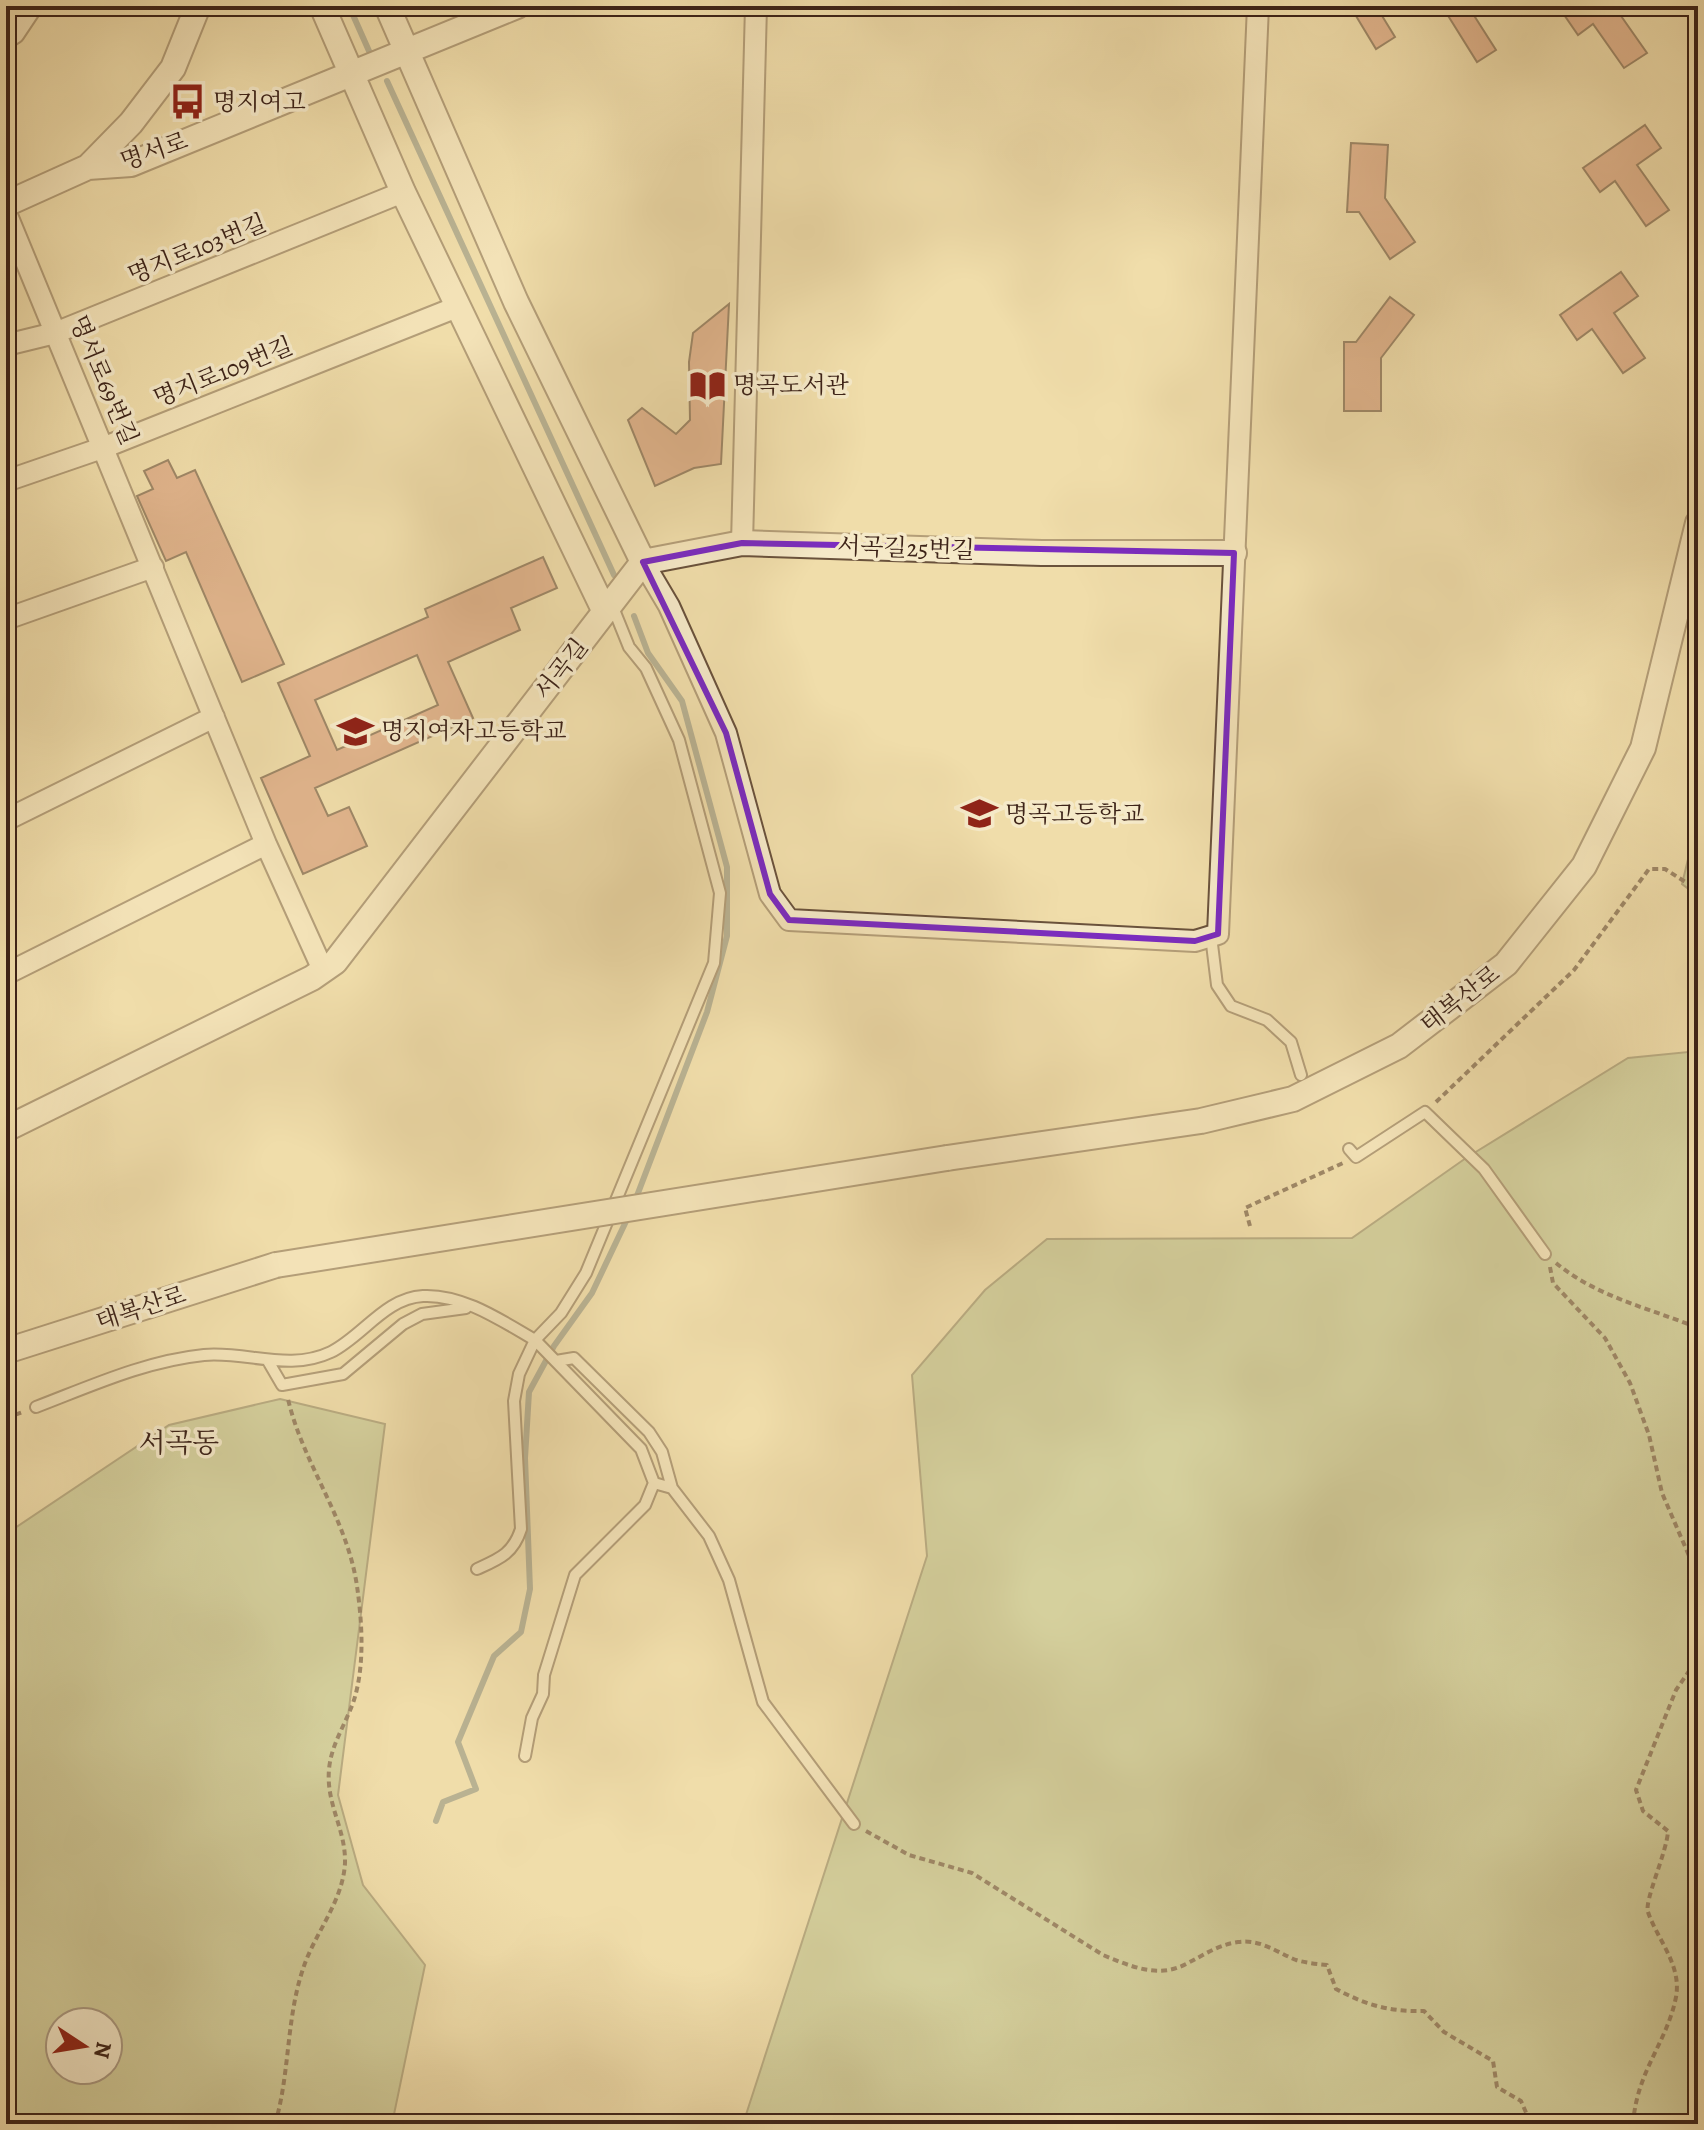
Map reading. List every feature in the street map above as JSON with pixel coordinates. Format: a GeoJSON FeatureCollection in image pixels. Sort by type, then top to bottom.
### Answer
{"type":"FeatureCollection","features":[{"type":"Feature","properties":{"kind":"street"},"geometry":{"type":"LineString","coordinates":[[6,38],[14,33],[32,6]]}},
{"type":"Feature","properties":{"kind":"street","name":"명서로"},"geometry":{"type":"LineString","coordinates":[[88,167],[131,123],[173,68],[198,6]]}},
{"type":"Feature","properties":{"kind":"street"},"geometry":{"type":"LineString","coordinates":[[322,6],[457,307],[608,608],[643,562]]}},
{"type":"Feature","properties":{"kind":"street"},"geometry":{"type":"LineString","coordinates":[[387,6],[516,302],[643,562],[669,606],[726,733],[770,894],[789,920],[1195,941],[1218,934],[1258,6]]}},
{"type":"Feature","properties":{"kind":"street","name":"명서로"},"geometry":{"type":"LineString","coordinates":[[6,204],[88,167],[131,164],[351,71],[517,6]]}},
{"type":"Feature","properties":{"kind":"street"},"geometry":{"type":"LineString","coordinates":[[742,543],[756,6]]}},
{"type":"Feature","properties":{"kind":"street","name":"명지로103번길"},"geometry":{"type":"LineString","coordinates":[[6,345],[55,333],[403,192]]}},
{"type":"Feature","properties":{"kind":"street","name":"명서로69번길"},"geometry":{"type":"LineString","coordinates":[[6,213],[266,844],[323,970]]}},
{"type":"Feature","properties":{"kind":"street","name":"명지로109번길"},"geometry":{"type":"LineString","coordinates":[[6,481],[105,447],[457,307]]}},
{"type":"Feature","properties":{"kind":"street","name":"태복산로"},"geometry":{"type":"LineString","coordinates":[[6,1351],[276,1265],[947,1158],[1201,1121],[1293,1099],[1399,1046],[1506,964],[1584,866],[1643,748],[1698,523]]}},
{"type":"Feature","properties":{"kind":"street","name":"서곡길25번길"},"geometry":{"type":"LineString","coordinates":[[643,562],[742,543],[1042,553],[1234,553]]}},
{"type":"Feature","properties":{"kind":"street"},"geometry":{"type":"LineString","coordinates":[[6,619],[153,567]]}},
{"type":"Feature","properties":{"kind":"street","name":"서곡길"},"geometry":{"type":"LineString","coordinates":[[6,1129],[335,962],[608,608]]}},
{"type":"Feature","properties":{"kind":"street"},"geometry":{"type":"LineString","coordinates":[[6,820],[214,717]]}},
{"type":"Feature","properties":{"kind":"street"},"geometry":{"type":"LineString","coordinates":[[6,974],[266,844]]}},
{"type":"Feature","properties":{"kind":"lane"},"geometry":{"type":"LineString","coordinates":[[477,1569],[506,1556],[516,1545],[521,1529],[514,1401],[519,1374],[535,1340],[561,1313],[586,1273],[714,963],[720,893],[679,740],[646,668],[629,647],[608,608]]}},
{"type":"Feature","properties":{"kind":"lane"},"geometry":{"type":"LineString","coordinates":[[1211,936],[1217,985],[1231,1006],[1267,1020],[1291,1042],[1301,1075]]}},
{"type":"Feature","properties":{"kind":"lane"},"geometry":{"type":"LineString","coordinates":[[1352,1153],[1425,1112],[1484,1169],[1545,1254]]}},
{"type":"Feature","properties":{"kind":"lane"},"geometry":{"type":"LineString","coordinates":[[36,1407],[145,1366],[207,1355],[281,1363],[329,1353],[357,1335],[392,1305],[410,1297],[427,1296],[472,1307],[535,1340],[641,1449],[654,1483],[645,1505],[575,1575],[550,1653],[543,1694],[532,1718],[525,1756]]}},
{"type":"Feature","properties":{"kind":"lane"},"geometry":{"type":"LineString","coordinates":[[268,1361],[282,1385],[343,1374],[403,1324],[422,1314],[472,1307]]}},
{"type":"Feature","properties":{"kind":"lane"},"geometry":{"type":"LineString","coordinates":[[556,1361],[574,1358],[649,1432],[662,1452],[672,1488],[709,1536],[729,1580],[763,1702],[854,1824]]}},
{"type":"Feature","properties":{"kind":"lane"},"geometry":{"type":"LineString","coordinates":[[654,1483],[672,1488]]}},
{"type":"Feature","properties":{"kind":"path"},"geometry":{"type":"LineString","coordinates":[[1425,1112],[1574,970],[1649,869],[1665,869],[1698,890]]}},
{"type":"Feature","properties":{"kind":"path"},"geometry":{"type":"LineString","coordinates":[[1250,1226],[1245,1208],[1352,1153]]}},
{"type":"Feature","properties":{"kind":"path"},"geometry":{"type":"LineString","coordinates":[[1545,1254],[1589,1286],[1698,1328]]}},
{"type":"Feature","properties":{"kind":"path"},"geometry":{"type":"LineString","coordinates":[[1545,1254],[1553,1283],[1605,1338],[1630,1383],[1649,1435],[1662,1493],[1693,1565],[1698,1592]]}},
{"type":"Feature","properties":{"kind":"path"},"geometry":{"type":"LineString","coordinates":[[275,2124],[303,1969],[342,1882],[345,1862],[343,1842],[330,1805],[327,1780],[330,1759],[354,1700],[361,1647],[356,1582],[347,1542],[325,1486],[300,1440],[286,1385]]}},
{"type":"Feature","properties":{"kind":"path"},"geometry":{"type":"LineString","coordinates":[[1633,2124],[1635,2097],[1677,1995],[1667,1950],[1647,1910],[1647,1898],[1668,1849],[1668,1831],[1643,1811],[1636,1790],[1676,1690],[1698,1658]]}},
{"type":"Feature","properties":{"kind":"path"},"geometry":{"type":"LineString","coordinates":[[854,1824],[909,1855],[972,1873],[1103,1955],[1126,1965],[1156,1973],[1183,1966],[1211,1949],[1240,1942],[1270,1945],[1297,1961],[1327,1965],[1336,1989],[1363,2004],[1395,2012],[1424,2011],[1444,2032],[1493,2061],[1497,2087],[1521,2101],[1531,2124]]}},
{"type":"Feature","properties":{"kind":"highlighted area"},"geometry":{"type":"Polygon","coordinates":[[[742,543],[1234,553],[1218,934],[1195,941],[789,920],[770,894],[726,733],[643,562],[742,543]]]}},
{"type":"Feature","properties":{"kind":"green space"},"geometry":{"type":"Polygon","coordinates":[[[1698,818],[1698,896],[1682,884],[1698,818]]]}},
{"type":"Feature","properties":{"kind":"green space"},"geometry":{"type":"Polygon","coordinates":[[[1698,1051],[1698,2124],[743,2124],[927,1556],[912,1375],[985,1290],[1047,1239],[1352,1238],[1466,1158],[1628,1058],[1698,1051]]]}},
{"type":"Feature","properties":{"kind":"green space"},"geometry":{"type":"Polygon","coordinates":[[[280,1399],[385,1424],[338,1795],[363,1885],[425,1965],[392,2124],[6,2124],[6,1534],[169,1425],[280,1399]]]}},
{"type":"Feature","properties":{"kind":"building"},"geometry":{"type":"Polygon","coordinates":[[[1350,6],[1376,6],[1395,37],[1376,49],[1350,6]]]}},
{"type":"Feature","properties":{"kind":"building"},"geometry":{"type":"Polygon","coordinates":[[[1442,6],[1492,6],[1475,17],[1496,50],[1477,62],[1442,6]]]}},
{"type":"Feature","properties":{"kind":"building"},"geometry":{"type":"Polygon","coordinates":[[[1558,6],[1614,6],[1647,53],[1624,68],[1593,24],[1578,35],[1558,6]]]}},
{"type":"Feature","properties":{"kind":"building"},"geometry":{"type":"Polygon","coordinates":[[[1645,125],[1661,148],[1637,165],[1669,210],[1646,226],[1615,181],[1600,192],[1583,168],[1645,125]]]}},
{"type":"Feature","properties":{"kind":"building"},"geometry":{"type":"Polygon","coordinates":[[[1351,143],[1388,145],[1385,198],[1415,242],[1390,259],[1359,212],[1347,212],[1351,143]]]}},
{"type":"Feature","properties":{"kind":"building"},"geometry":{"type":"Polygon","coordinates":[[[1621,272],[1638,296],[1614,313],[1645,358],[1623,373],[1592,329],[1577,340],[1560,315],[1621,272]]]}},
{"type":"Feature","properties":{"kind":"building"},"geometry":{"type":"Polygon","coordinates":[[[1390,297],[1414,315],[1381,358],[1381,411],[1344,411],[1344,342],[1356,342],[1390,297]]]}},
{"type":"Feature","properties":{"kind":"building","name":"명곡도서관"},"geometry":{"type":"Polygon","coordinates":[[[729,304],[721,464],[694,468],[655,486],[628,420],[642,408],[676,434],[690,420],[689,362],[693,333],[729,304]]]}},
{"type":"Feature","properties":{"kind":"building"},"geometry":{"type":"Polygon","coordinates":[[[168,460],[177,478],[195,470],[284,664],[242,682],[186,552],[166,561],[137,496],[153,489],[144,471],[168,460]]]}},
{"type":"Feature","properties":{"kind":"building"},"geometry":{"type":"Polygon","coordinates":[[[543,557],[557,588],[511,608],[520,630],[448,662],[473,718],[315,788],[328,816],[349,807],[367,846],[303,874],[261,778],[310,756],[278,683],[428,617],[425,609],[543,557]],[[417,655],[315,700],[337,750],[438,705],[417,655]]]}},
{"type":"Feature","properties":{"kind":"waterway"},"geometry":{"type":"LineString","coordinates":[[349,6],[369,51]]}},
{"type":"Feature","properties":{"kind":"waterway"},"geometry":{"type":"LineString","coordinates":[[387,81],[614,575]]}},
{"type":"Feature","properties":{"kind":"waterway"},"geometry":{"type":"LineString","coordinates":[[634,616],[648,653],[682,701],[727,867],[727,936],[707,1012],[635,1201]]}},
{"type":"Feature","properties":{"kind":"waterway"},"geometry":{"type":"LineString","coordinates":[[436,1821],[443,1802],[476,1789],[458,1742],[494,1656],[521,1632],[530,1589],[525,1458],[529,1392],[554,1346],[592,1293],[629,1215]]}},
{"type":"Feature","properties":{"kind":"place","name":"명지여고"},"geometry":{"type":"Point","coordinates":[187,102]}},
{"type":"Feature","properties":{"kind":"place","name":"명곡도서관"},"geometry":{"type":"Point","coordinates":[707,385]}},
{"type":"Feature","properties":{"kind":"place","name":"명지여자고등학교"},"geometry":{"type":"Point","coordinates":[355,731]}},
{"type":"Feature","properties":{"kind":"place","name":"명곡고등학교"},"geometry":{"type":"Point","coordinates":[979,814]}},
{"type":"Feature","properties":{"kind":"district","name":"서곡동"},"geometry":{"type":"Point","coordinates":[179,1442]}}]}
